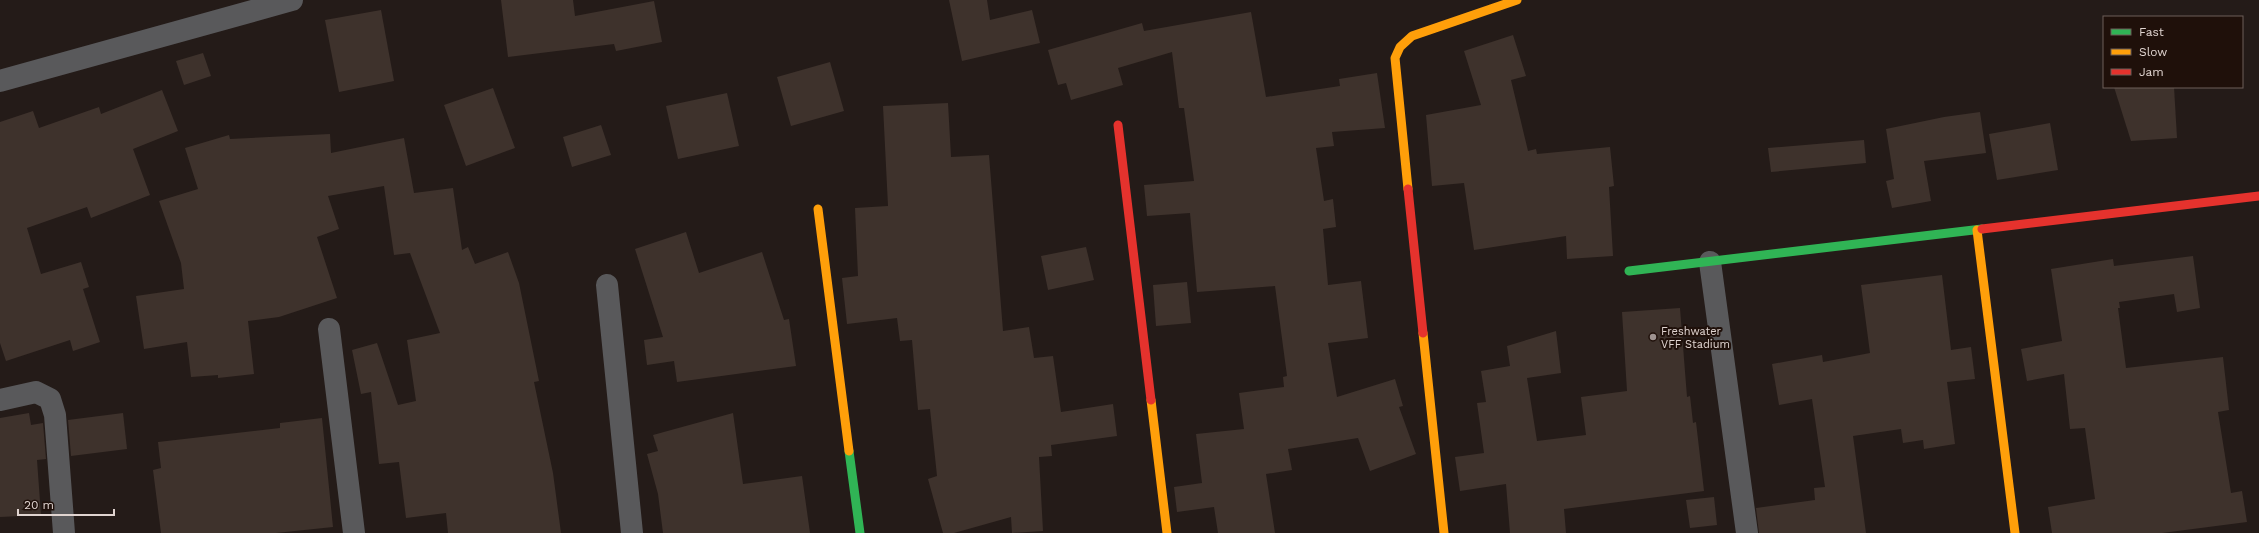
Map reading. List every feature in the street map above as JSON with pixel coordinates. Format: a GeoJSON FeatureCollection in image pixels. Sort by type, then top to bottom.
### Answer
{"type":"FeatureCollection","features":[{"type":"Feature","properties":{"kind":"street"},"geometry":{"type":"LineString","coordinates":[[0,81],[292,0]]}},
{"type":"Feature","properties":{"kind":"street"},"geometry":{"type":"LineString","coordinates":[[1444,533],[1395,58],[1400,47],[1412,36],[1517,0]]}},
{"type":"Feature","properties":{"kind":"street"},"geometry":{"type":"LineString","coordinates":[[1118,125],[1167,533]]}},
{"type":"Feature","properties":{"kind":"street"},"geometry":{"type":"LineString","coordinates":[[1630,271],[2259,196]]}},
{"type":"Feature","properties":{"kind":"street"},"geometry":{"type":"LineString","coordinates":[[818,209],[860,533]]}},
{"type":"Feature","properties":{"kind":"street"},"geometry":{"type":"LineString","coordinates":[[1977,230],[2015,533]]}},
{"type":"Feature","properties":{"kind":"street"},"geometry":{"type":"LineString","coordinates":[[1710,262],[1747,533]]}},
{"type":"Feature","properties":{"kind":"street"},"geometry":{"type":"LineString","coordinates":[[607,284],[632,533]]}},
{"type":"Feature","properties":{"kind":"street"},"geometry":{"type":"LineString","coordinates":[[330,328],[354,533]]}},
{"type":"Feature","properties":{"kind":"street"},"geometry":{"type":"LineString","coordinates":[[0,400],[36,392],[50,399],[55,415],[64,533]]}},
{"type":"Feature","properties":{"kind":"building"},"geometry":{"type":"Polygon","coordinates":[[[501,0],[573,0],[575,16],[654,1],[662,42],[616,51],[614,44],[508,57],[501,0]]]}},
{"type":"Feature","properties":{"kind":"building"},"geometry":{"type":"Polygon","coordinates":[[[949,0],[987,0],[990,20],[1032,10],[1040,43],[962,61],[949,0]]]}},
{"type":"Feature","properties":{"kind":"building"},"geometry":{"type":"Polygon","coordinates":[[[381,10],[394,81],[339,92],[325,20],[381,10]]]}},
{"type":"Feature","properties":{"kind":"building"},"geometry":{"type":"Polygon","coordinates":[[[1251,12],[1266,97],[1340,86],[1339,79],[1377,73],[1385,128],[1332,132],[1334,146],[1316,148],[1324,201],[1333,199],[1336,227],[1323,229],[1328,285],[1361,281],[1368,338],[1328,343],[1337,397],[1395,379],[1403,406],[1399,407],[1416,454],[1370,471],[1358,438],[1288,449],[1292,470],[1266,474],[1275,533],[1218,533],[1214,507],[1177,512],[1174,487],[1202,483],[1196,434],[1244,429],[1239,393],[1284,387],[1283,377],[1287,376],[1275,286],[1197,292],[1190,213],[1147,216],[1144,185],[1194,181],[1184,108],[1179,108],[1172,52],[1118,68],[1123,85],[1071,100],[1066,83],[1058,85],[1048,50],[1142,23],[1144,31],[1251,12]]]}},
{"type":"Feature","properties":{"kind":"building"},"geometry":{"type":"Polygon","coordinates":[[[1513,35],[1526,76],[1511,80],[1528,151],[1536,149],[1537,154],[1610,147],[1614,186],[1609,187],[1613,256],[1567,259],[1566,236],[1474,250],[1464,183],[1432,186],[1426,115],[1481,105],[1464,51],[1513,35]]]}},
{"type":"Feature","properties":{"kind":"building"},"geometry":{"type":"Polygon","coordinates":[[[203,53],[211,76],[184,85],[176,61],[203,53]]]}},
{"type":"Feature","properties":{"kind":"building"},"geometry":{"type":"Polygon","coordinates":[[[830,62],[844,111],[791,126],[777,77],[830,62]]]}},
{"type":"Feature","properties":{"kind":"building"},"geometry":{"type":"Polygon","coordinates":[[[493,88],[515,148],[466,166],[444,105],[493,88]]]}},
{"type":"Feature","properties":{"kind":"building"},"geometry":{"type":"Polygon","coordinates":[[[2114,88],[2174,88],[2177,138],[2131,141],[2114,88]]]}},
{"type":"Feature","properties":{"kind":"building"},"geometry":{"type":"Polygon","coordinates":[[[162,90],[178,131],[133,149],[150,195],[91,218],[87,207],[27,228],[41,274],[81,262],[89,287],[83,289],[100,342],[73,351],[70,340],[6,361],[0,343],[0,122],[33,111],[39,128],[99,107],[101,114],[162,90]]]}},
{"type":"Feature","properties":{"kind":"building"},"geometry":{"type":"Polygon","coordinates":[[[727,93],[739,146],[678,159],[666,106],[727,93]]]}},
{"type":"Feature","properties":{"kind":"building"},"geometry":{"type":"Polygon","coordinates":[[[948,103],[951,157],[989,155],[1003,331],[1029,327],[1034,358],[1053,356],[1061,412],[1113,404],[1117,436],[1051,445],[1052,456],[1039,457],[1043,531],[1012,533],[1011,517],[954,533],[943,533],[928,479],[937,476],[930,409],[918,410],[912,340],[900,341],[897,318],[847,324],[842,278],[858,276],[855,208],[888,206],[883,106],[948,103]]]}},
{"type":"Feature","properties":{"kind":"building"},"geometry":{"type":"Polygon","coordinates":[[[1980,112],[1986,153],[1924,161],[1931,201],[1892,208],[1886,181],[1894,179],[1886,129],[1944,117],[1980,112]]]}},
{"type":"Feature","properties":{"kind":"building"},"geometry":{"type":"Polygon","coordinates":[[[2050,123],[2058,170],[1997,180],[1989,134],[2050,123]]]}},
{"type":"Feature","properties":{"kind":"building"},"geometry":{"type":"Polygon","coordinates":[[[601,125],[611,155],[572,167],[563,137],[601,125]]]}},
{"type":"Feature","properties":{"kind":"building"},"geometry":{"type":"Polygon","coordinates":[[[330,134],[331,153],[404,138],[414,193],[453,188],[462,250],[468,247],[475,264],[508,252],[519,283],[539,381],[534,382],[553,473],[561,533],[448,533],[446,513],[406,518],[399,462],[379,464],[371,392],[361,394],[352,350],[377,343],[398,405],[416,401],[407,340],[440,333],[410,253],[394,255],[384,186],[328,196],[339,229],[317,237],[337,298],[279,317],[248,321],[254,374],[218,378],[218,375],[191,377],[187,342],[144,349],[136,296],[184,289],[181,263],[159,201],[198,189],[185,148],[229,135],[230,139],[330,134]]]}},
{"type":"Feature","properties":{"kind":"building"},"geometry":{"type":"Polygon","coordinates":[[[1864,140],[1866,163],[1771,172],[1768,148],[1864,140]]]}},
{"type":"Feature","properties":{"kind":"building"},"geometry":{"type":"Polygon","coordinates":[[[686,232],[699,273],[762,252],[784,320],[789,319],[796,366],[677,382],[674,361],[647,365],[644,340],[663,337],[635,249],[686,232]]]}},
{"type":"Feature","properties":{"kind":"building"},"geometry":{"type":"Polygon","coordinates":[[[1086,247],[1094,280],[1048,290],[1041,256],[1086,247]]]}},
{"type":"Feature","properties":{"kind":"building"},"geometry":{"type":"Polygon","coordinates":[[[2193,256],[2200,308],[2177,312],[2174,294],[2119,302],[2120,308],[2118,308],[2126,368],[2223,357],[2229,410],[2218,412],[2231,493],[2242,491],[2247,522],[2162,533],[2052,533],[2048,507],[2095,499],[2085,428],[2070,429],[2064,374],[2027,381],[2021,349],[2062,341],[2051,269],[2113,259],[2114,266],[2193,256]]]}},
{"type":"Feature","properties":{"kind":"building"},"geometry":{"type":"Polygon","coordinates":[[[1942,275],[1951,350],[1971,347],[1975,379],[1947,382],[1955,444],[1924,449],[1923,440],[1903,443],[1901,429],[1853,436],[1866,533],[1759,533],[1756,508],[1815,500],[1814,488],[1825,487],[1812,399],[1779,405],[1772,364],[1822,355],[1823,362],[1870,353],[1861,285],[1942,275]]]}},
{"type":"Feature","properties":{"kind":"building"},"geometry":{"type":"Polygon","coordinates":[[[1187,282],[1191,323],[1156,326],[1153,285],[1187,282]]]}},
{"type":"Feature","properties":{"kind":"building"},"geometry":{"type":"Polygon","coordinates":[[[1680,308],[1687,397],[1690,396],[1693,423],[1696,422],[1704,491],[1564,509],[1566,533],[1510,533],[1506,484],[1460,491],[1455,457],[1484,453],[1477,403],[1486,402],[1481,371],[1510,366],[1507,346],[1556,331],[1561,373],[1527,378],[1537,441],[1586,435],[1581,397],[1627,391],[1622,312],[1680,308]]]}},
{"type":"Feature","properties":{"kind":"building"},"geometry":{"type":"Polygon","coordinates":[[[29,413],[31,425],[43,423],[46,459],[37,460],[41,515],[0,517],[0,418],[29,413]]]}},
{"type":"Feature","properties":{"kind":"building"},"geometry":{"type":"Polygon","coordinates":[[[123,413],[127,449],[71,456],[68,420],[123,413]]]}},
{"type":"Feature","properties":{"kind":"building"},"geometry":{"type":"Polygon","coordinates":[[[733,413],[743,484],[802,476],[810,533],[663,533],[658,494],[647,454],[658,451],[653,435],[733,413]]]}},
{"type":"Feature","properties":{"kind":"building"},"geometry":{"type":"Polygon","coordinates":[[[322,418],[333,527],[276,533],[161,533],[153,470],[161,468],[158,442],[280,428],[280,423],[322,418]]]}},
{"type":"Feature","properties":{"kind":"building"},"geometry":{"type":"Polygon","coordinates":[[[1714,497],[1717,525],[1690,528],[1686,500],[1714,497]]]}},
{"type":"Feature","properties":{"kind":"traffic: fast"},"geometry":{"type":"LineString","coordinates":[[1629,271],[1982,229]]}},
{"type":"Feature","properties":{"kind":"traffic: fast"},"geometry":{"type":"LineString","coordinates":[[849,451],[860,533]]}},
{"type":"Feature","properties":{"kind":"traffic: slow"},"geometry":{"type":"LineString","coordinates":[[1408,189],[1395,58],[1400,47],[1412,36],[1517,0]]}},
{"type":"Feature","properties":{"kind":"traffic: slow"},"geometry":{"type":"LineString","coordinates":[[818,209],[849,451]]}},
{"type":"Feature","properties":{"kind":"traffic: slow"},"geometry":{"type":"LineString","coordinates":[[1977,230],[2015,533]]}},
{"type":"Feature","properties":{"kind":"traffic: slow"},"geometry":{"type":"LineString","coordinates":[[1423,333],[1444,533]]}},
{"type":"Feature","properties":{"kind":"traffic: slow"},"geometry":{"type":"LineString","coordinates":[[1151,400],[1167,533]]}},
{"type":"Feature","properties":{"kind":"traffic: jam"},"geometry":{"type":"LineString","coordinates":[[1118,125],[1151,400]]}},
{"type":"Feature","properties":{"kind":"traffic: jam"},"geometry":{"type":"LineString","coordinates":[[1408,189],[1423,333]]}},
{"type":"Feature","properties":{"kind":"traffic: jam"},"geometry":{"type":"LineString","coordinates":[[1982,229],[2259,196]]}},
{"type":"Feature","properties":{"kind":"place","name":"Freshwater VFF Stadium"},"geometry":{"type":"Point","coordinates":[1653,337]}}]}
